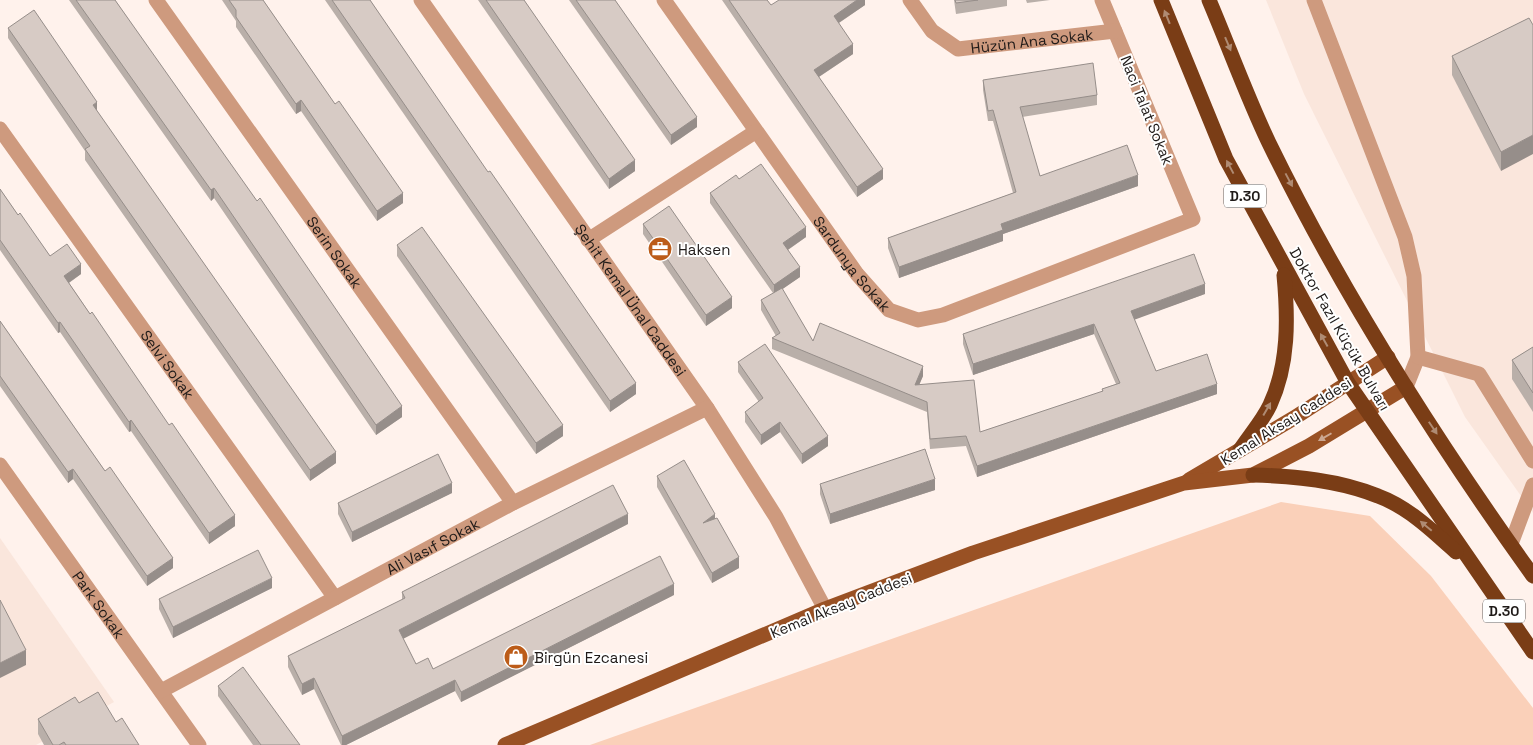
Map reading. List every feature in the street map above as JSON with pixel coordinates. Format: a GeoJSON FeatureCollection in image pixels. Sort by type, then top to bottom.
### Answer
{"type":"FeatureCollection","features":[{"type":"Feature","properties":{"kind":"highway","name":"Doktor Fazıl Küçük Bulvarı"},"geometry":{"type":"LineString","coordinates":[[1160,0],[1226,159],[1283,268],[1348,383],[1533,652]]}},
{"type":"Feature","properties":{"kind":"highway","name":"Doktor Fazıl Küçük Bulvarı"},"geometry":{"type":"LineString","coordinates":[[1209,0],[1269,142],[1323,244],[1406,387],[1533,576]]}},
{"type":"Feature","properties":{"kind":"highway"},"geometry":{"type":"LineString","coordinates":[[1240,450],[1270,405],[1282,366],[1288,316],[1283,268]]}},
{"type":"Feature","properties":{"kind":"highway"},"geometry":{"type":"LineString","coordinates":[[1253,475],[1302,478],[1379,496],[1422,522],[1476,570]]}},
{"type":"Feature","properties":{"kind":"main road","name":"Kemal Aksay Caddesi"},"geometry":{"type":"LineString","coordinates":[[1184,483],[1388,358]]}},
{"type":"Feature","properties":{"kind":"main road","name":"Kemal Aksay Caddesi"},"geometry":{"type":"LineString","coordinates":[[505,745],[825,609],[974,553],[1184,483],[1253,475],[1310,446],[1406,387]]}},
{"type":"Feature","properties":{"kind":"street","name":"Serin Sokak"},"geometry":{"type":"LineString","coordinates":[[156,0],[513,503]]}},
{"type":"Feature","properties":{"kind":"street","name":"Şehit Kemal Ünal Caddesi"},"geometry":{"type":"LineString","coordinates":[[421,0],[707,408],[776,517],[825,609]]}},
{"type":"Feature","properties":{"kind":"street","name":"Sardunya Sokak"},"geometry":{"type":"LineString","coordinates":[[664,0],[755,132],[857,274],[890,310],[918,320],[943,315],[1193,219]]}},
{"type":"Feature","properties":{"kind":"street","name":"Hüzün Ana Sokak"},"geometry":{"type":"LineString","coordinates":[[910,0],[932,31],[958,49],[1115,31]]}},
{"type":"Feature","properties":{"kind":"street","name":"Naci Talat Sokak"},"geometry":{"type":"LineString","coordinates":[[1102,0],[1193,219]]}},
{"type":"Feature","properties":{"kind":"street"},"geometry":{"type":"LineString","coordinates":[[1314,0],[1405,237],[1414,276],[1418,357],[1406,387]]}},
{"type":"Feature","properties":{"kind":"street","name":"Selvi Sokak"},"geometry":{"type":"LineString","coordinates":[[0,129],[336,598]]}},
{"type":"Feature","properties":{"kind":"street"},"geometry":{"type":"LineString","coordinates":[[588,240],[755,132]]}},
{"type":"Feature","properties":{"kind":"street"},"geometry":{"type":"LineString","coordinates":[[1418,357],[1479,374],[1533,461]]}},
{"type":"Feature","properties":{"kind":"street","name":"Ali Vasıf Sokak"},"geometry":{"type":"LineString","coordinates":[[161,691],[513,503],[707,408]]}},
{"type":"Feature","properties":{"kind":"street","name":"Park Sokak"},"geometry":{"type":"LineString","coordinates":[[0,465],[199,745]]}},
{"type":"Feature","properties":{"kind":"street"},"geometry":{"type":"LineString","coordinates":[[1511,544],[1533,485]]}},
{"type":"Feature","properties":{"kind":"shaded area"},"geometry":{"type":"Polygon","coordinates":[[[1266,0],[1533,0],[1533,513],[1465,417],[1304,94],[1266,0]]]}},
{"type":"Feature","properties":{"kind":"shaded area"},"geometry":{"type":"Polygon","coordinates":[[[1281,502],[1370,516],[1431,576],[1533,708],[1533,745],[590,745],[1281,502]]]}},
{"type":"Feature","properties":{"kind":"shaded area"},"geometry":{"type":"Polygon","coordinates":[[[0,538],[114,702],[36,745],[0,745],[0,538]]]}},
{"type":"Feature","properties":{"kind":"building"},"geometry":{"type":"Polygon","coordinates":[[[76,0],[115,0],[257,201],[260,198],[402,406],[376,425],[214,188],[211,190],[76,0]]]}},
{"type":"Feature","properties":{"kind":"building"},"geometry":{"type":"Polygon","coordinates":[[[229,0],[263,0],[335,104],[339,101],[403,193],[377,211],[301,100],[296,104],[236,17],[236,10],[229,0]]]}},
{"type":"Feature","properties":{"kind":"building"},"geometry":{"type":"Polygon","coordinates":[[[332,0],[370,0],[636,383],[610,401],[332,0]]]}},
{"type":"Feature","properties":{"kind":"building"},"geometry":{"type":"Polygon","coordinates":[[[486,0],[524,0],[635,160],[609,179],[486,0]]]}},
{"type":"Feature","properties":{"kind":"building"},"geometry":{"type":"Polygon","coordinates":[[[576,0],[615,0],[697,117],[671,135],[576,0]]]}},
{"type":"Feature","properties":{"kind":"building"},"geometry":{"type":"Polygon","coordinates":[[[729,0],[767,0],[771,5],[779,0],[857,0],[834,16],[853,44],[814,70],[883,169],[857,187],[729,0]]]}},
{"type":"Feature","properties":{"kind":"building"},"geometry":{"type":"Polygon","coordinates":[[[955,0],[978,0],[956,3],[955,0]]]}},
{"type":"Feature","properties":{"kind":"building"},"geometry":{"type":"Polygon","coordinates":[[[34,10],[97,102],[93,105],[336,452],[310,470],[85,149],[90,146],[8,28],[34,10]]]}},
{"type":"Feature","properties":{"kind":"building"},"geometry":{"type":"Polygon","coordinates":[[[1529,18],[1533,25],[1533,135],[1501,152],[1452,56],[1529,18]]]}},
{"type":"Feature","properties":{"kind":"building"},"geometry":{"type":"Polygon","coordinates":[[[1093,63],[1097,95],[1020,107],[1040,176],[1127,145],[1138,175],[1001,224],[1003,230],[899,267],[888,238],[1016,192],[993,110],[988,111],[983,80],[1093,63]]]}},
{"type":"Feature","properties":{"kind":"building"},"geometry":{"type":"Polygon","coordinates":[[[761,164],[806,227],[783,243],[800,267],[774,285],[710,193],[736,175],[739,179],[761,164]]]}},
{"type":"Feature","properties":{"kind":"building"},"geometry":{"type":"Polygon","coordinates":[[[0,189],[18,215],[20,213],[50,256],[67,244],[81,264],[64,276],[90,314],[92,312],[169,425],[172,423],[235,515],[209,533],[131,420],[129,422],[60,322],[58,323],[0,240],[0,189]]]}},
{"type":"Feature","properties":{"kind":"building"},"geometry":{"type":"Polygon","coordinates":[[[669,206],[732,297],[706,315],[643,224],[669,206]]]}},
{"type":"Feature","properties":{"kind":"building"},"geometry":{"type":"Polygon","coordinates":[[[422,227],[563,425],[536,443],[397,245],[422,227]]]}},
{"type":"Feature","properties":{"kind":"building"},"geometry":{"type":"Polygon","coordinates":[[[1194,254],[1205,284],[1131,311],[1156,371],[1207,354],[1217,384],[977,466],[966,436],[930,439],[927,402],[772,338],[780,333],[761,300],[782,288],[813,341],[820,323],[923,366],[915,385],[974,380],[980,432],[1103,391],[1102,389],[1120,383],[1094,324],[973,364],[963,334],[1194,254]]]}},
{"type":"Feature","properties":{"kind":"building"},"geometry":{"type":"Polygon","coordinates":[[[0,321],[105,471],[110,467],[173,558],[147,576],[73,469],[68,472],[0,376],[0,321]]]}},
{"type":"Feature","properties":{"kind":"building"},"geometry":{"type":"Polygon","coordinates":[[[765,344],[828,436],[802,454],[780,422],[761,435],[745,412],[763,398],[738,362],[765,344]]]}},
{"type":"Feature","properties":{"kind":"building"},"geometry":{"type":"Polygon","coordinates":[[[1533,347],[1533,393],[1512,360],[1533,347]]]}},
{"type":"Feature","properties":{"kind":"building"},"geometry":{"type":"Polygon","coordinates":[[[925,449],[935,479],[830,514],[820,484],[925,449]]]}},
{"type":"Feature","properties":{"kind":"building"},"geometry":{"type":"Polygon","coordinates":[[[438,454],[452,483],[352,532],[338,503],[438,454]]]}},
{"type":"Feature","properties":{"kind":"building"},"geometry":{"type":"Polygon","coordinates":[[[684,460],[715,514],[703,523],[717,518],[739,557],[712,573],[657,476],[684,460]]]}},
{"type":"Feature","properties":{"kind":"building"},"geometry":{"type":"Polygon","coordinates":[[[613,485],[628,514],[399,630],[416,664],[428,658],[433,669],[660,556],[674,584],[461,692],[455,680],[342,736],[314,678],[302,684],[288,656],[405,598],[402,592],[613,485]]]}},
{"type":"Feature","properties":{"kind":"building"},"geometry":{"type":"Polygon","coordinates":[[[258,550],[272,578],[173,627],[159,599],[258,550]]]}},
{"type":"Feature","properties":{"kind":"building"},"geometry":{"type":"Polygon","coordinates":[[[0,600],[26,650],[0,663],[0,600]]]}},
{"type":"Feature","properties":{"kind":"building"},"geometry":{"type":"Polygon","coordinates":[[[243,667],[300,745],[261,745],[218,686],[243,667]]]}},
{"type":"Feature","properties":{"kind":"building"},"geometry":{"type":"Polygon","coordinates":[[[98,692],[116,722],[122,718],[139,745],[66,745],[64,742],[59,745],[53,745],[38,719],[75,697],[79,703],[98,692]]]}},
{"type":"Feature","properties":{"kind":"place","name":"Haksen"},"geometry":{"type":"Point","coordinates":[660,249]}},
{"type":"Feature","properties":{"kind":"place","name":"Birgün Ezcanesi"},"geometry":{"type":"Point","coordinates":[516,657]}}]}
